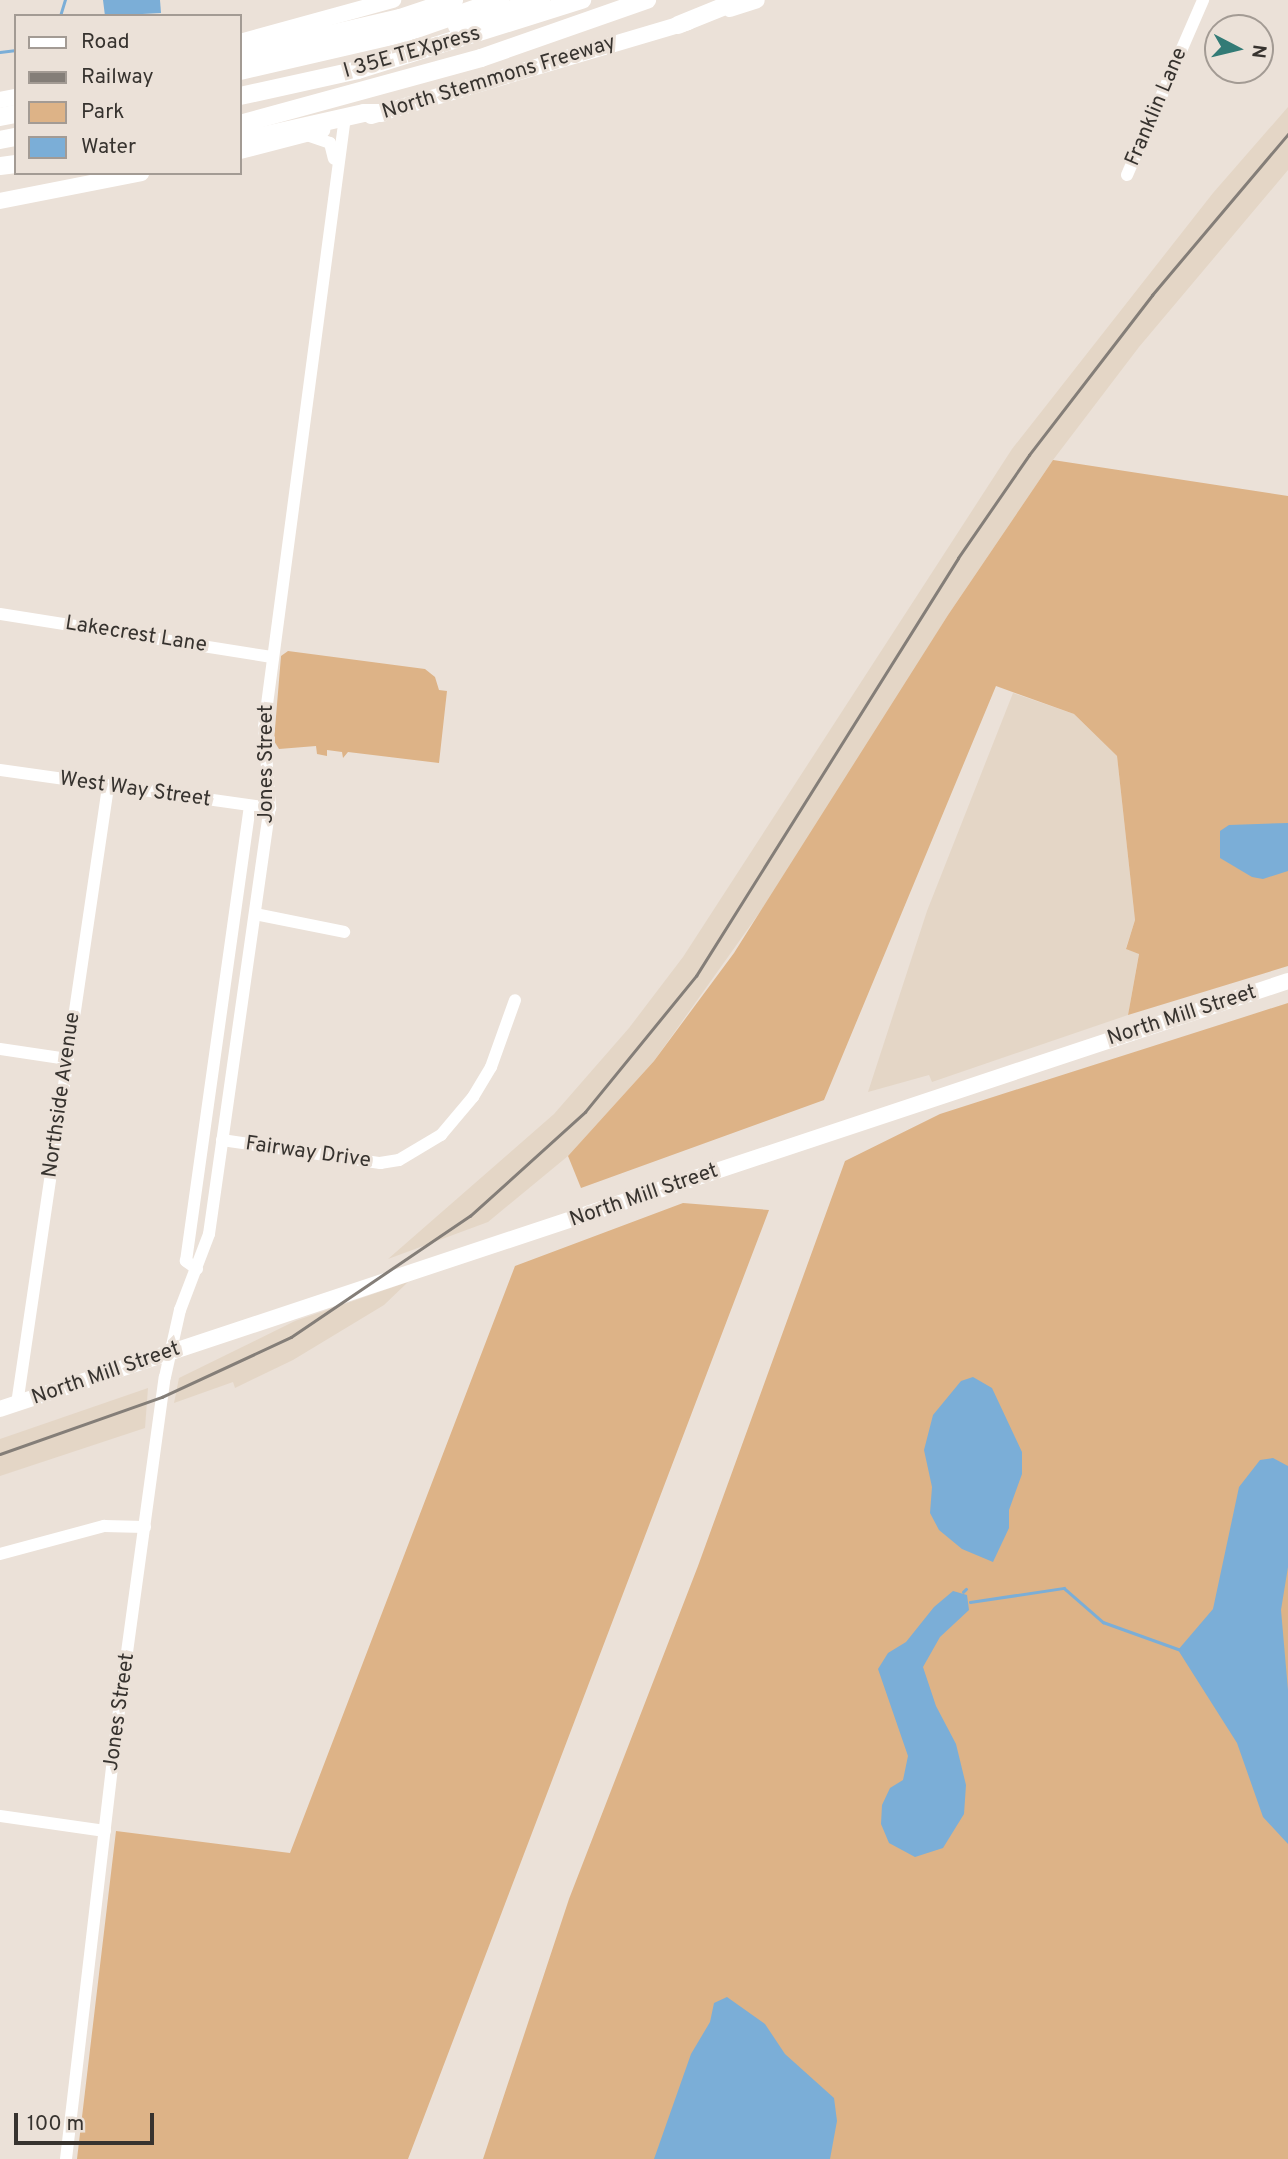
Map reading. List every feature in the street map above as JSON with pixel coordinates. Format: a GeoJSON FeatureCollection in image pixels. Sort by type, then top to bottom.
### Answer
{"type":"FeatureCollection","features":[{"type":"Feature","properties":{"kind":"highway"},"geometry":{"type":"LineString","coordinates":[[242,55],[400,18],[454,0]]}},
{"type":"Feature","properties":{"kind":"highway"},"geometry":{"type":"LineString","coordinates":[[405,33],[500,0]]}},
{"type":"Feature","properties":{"kind":"highway"},"geometry":{"type":"LineString","coordinates":[[242,71],[405,33],[465,25],[541,0]]}},
{"type":"Feature","properties":{"kind":"highway","name":"I 35E TEXpress"},"geometry":{"type":"LineString","coordinates":[[242,96],[358,70],[582,0]]}},
{"type":"Feature","properties":{"kind":"highway","name":"North Stemmons Freeway"},"geometry":{"type":"LineString","coordinates":[[242,123],[481,58],[647,0]]}},
{"type":"Feature","properties":{"kind":"highway"},"geometry":{"type":"LineString","coordinates":[[678,25],[740,0]]}},
{"type":"Feature","properties":{"kind":"highway"},"geometry":{"type":"LineString","coordinates":[[242,141],[364,113],[382,113]]}},
{"type":"Feature","properties":{"kind":"main road","name":"North Stemmons Freeway"},"geometry":{"type":"LineString","coordinates":[[242,151],[307,135],[757,0]]}},
{"type":"Feature","properties":{"kind":"main road"},"geometry":{"type":"LineString","coordinates":[[242,41],[350,8],[388,1]]}},
{"type":"Feature","properties":{"kind":"main road"},"geometry":{"type":"LineString","coordinates":[[0,201],[131,175]]}},
{"type":"Feature","properties":{"kind":"main road","name":"North Mill Street"},"geometry":{"type":"LineString","coordinates":[[0,1409],[1288,981]]}},
{"type":"Feature","properties":{"kind":"street","name":"Franklin Lane"},"geometry":{"type":"LineString","coordinates":[[1127,175],[1203,0]]}},
{"type":"Feature","properties":{"kind":"street","name":"Jones Street"},"geometry":{"type":"LineString","coordinates":[[66,2159],[105,1831],[171,1352],[180,1310],[209,1234],[270,808],[264,727],[335,174],[344,124]]}},
{"type":"Feature","properties":{"kind":"street","name":"Jones Street"},"geometry":{"type":"LineString","coordinates":[[307,135],[330,143],[335,174]]}},
{"type":"Feature","properties":{"kind":"street","name":"Lakecrest Lane"},"geometry":{"type":"LineString","coordinates":[[0,614],[272,657]]}},
{"type":"Feature","properties":{"kind":"street","name":"West Way Street"},"geometry":{"type":"LineString","coordinates":[[0,770],[270,808]]}},
{"type":"Feature","properties":{"kind":"street","name":"Northside Avenue"},"geometry":{"type":"LineString","coordinates":[[17,1404],[108,787]]}},
{"type":"Feature","properties":{"kind":"street","name":"Jones Street"},"geometry":{"type":"LineString","coordinates":[[197,1269],[186,1261],[250,806]]}},
{"type":"Feature","properties":{"kind":"street"},"geometry":{"type":"LineString","coordinates":[[255,914],[344,932]]}},
{"type":"Feature","properties":{"kind":"street","name":"Fairway Drive"},"geometry":{"type":"LineString","coordinates":[[222,1140],[380,1163],[399,1160],[441,1135],[473,1097],[491,1066],[515,1000]]}},
{"type":"Feature","properties":{"kind":"street"},"geometry":{"type":"LineString","coordinates":[[0,1049],[67,1059]]}},
{"type":"Feature","properties":{"kind":"street"},"geometry":{"type":"LineString","coordinates":[[0,1554],[103,1526],[145,1527]]}},
{"type":"Feature","properties":{"kind":"street"},"geometry":{"type":"LineString","coordinates":[[0,1816],[105,1831]]}},
{"type":"Feature","properties":{"kind":"shaded area"},"geometry":{"type":"Polygon","coordinates":[[[1288,107],[1288,170],[1139,347],[1053,460],[948,615],[794,864],[654,1061],[568,1156],[488,1222],[388,1259],[554,1114],[629,1028],[683,957],[1012,449],[1213,193],[1288,107]]]}},
{"type":"Feature","properties":{"kind":"shaded area"},"geometry":{"type":"Polygon","coordinates":[[[1013,693],[1074,714],[1117,756],[1135,920],[1126,948],[1139,953],[1128,1015],[932,1082],[929,1075],[868,1092],[927,911],[1013,693]]]}},
{"type":"Feature","properties":{"kind":"shaded area"},"geometry":{"type":"Polygon","coordinates":[[[408,1282],[384,1305],[293,1360],[235,1388],[233,1382],[174,1403],[179,1378],[295,1321],[408,1282]]]}},
{"type":"Feature","properties":{"kind":"shaded area"},"geometry":{"type":"Polygon","coordinates":[[[148,1388],[145,1428],[0,1476],[0,1439],[148,1388]]]}},
{"type":"Feature","properties":{"kind":"green space"},"geometry":{"type":"Polygon","coordinates":[[[1053,460],[1288,496],[1288,966],[1128,1015],[1139,954],[1126,949],[1135,920],[1117,756],[1074,714],[996,686],[824,1100],[581,1188],[568,1156],[654,1061],[734,953],[948,615],[1053,460]]]}},
{"type":"Feature","properties":{"kind":"green space"},"geometry":{"type":"Polygon","coordinates":[[[288,651],[425,669],[435,677],[439,690],[447,691],[439,763],[348,752],[343,758],[342,752],[327,750],[327,756],[317,754],[316,746],[279,749],[274,741],[281,656],[288,651]]]}},
{"type":"Feature","properties":{"kind":"green space"},"geometry":{"type":"Polygon","coordinates":[[[1288,1003],[1288,2159],[483,2159],[569,1899],[698,1566],[845,1161],[940,1114],[1288,1003]]]}},
{"type":"Feature","properties":{"kind":"green space"},"geometry":{"type":"Polygon","coordinates":[[[683,1203],[769,1210],[408,2159],[77,2159],[116,1831],[290,1853],[515,1266],[683,1203]]]}},
{"type":"Feature","properties":{"kind":"water"},"geometry":{"type":"Polygon","coordinates":[[[103,0],[160,0],[161,13],[105,14],[103,0]]]}},
{"type":"Feature","properties":{"kind":"water"},"geometry":{"type":"Polygon","coordinates":[[[1288,823],[1288,871],[1263,879],[1252,877],[1220,858],[1220,831],[1229,825],[1288,823]]]}},
{"type":"Feature","properties":{"kind":"water"},"geometry":{"type":"Polygon","coordinates":[[[973,1377],[992,1388],[1022,1452],[1022,1474],[1009,1510],[1009,1528],[993,1562],[962,1549],[939,1530],[930,1513],[932,1487],[924,1450],[933,1415],[961,1381],[973,1377]]]}},
{"type":"Feature","properties":{"kind":"water"},"geometry":{"type":"Polygon","coordinates":[[[1273,1458],[1288,1466],[1288,1567],[1281,1610],[1288,1690],[1288,1844],[1263,1817],[1237,1743],[1178,1650],[1213,1609],[1239,1487],[1260,1460],[1273,1458]]]}},
{"type":"Feature","properties":{"kind":"water"},"geometry":{"type":"Polygon","coordinates":[[[953,1591],[967,1595],[969,1610],[940,1637],[923,1667],[936,1706],[956,1744],[966,1785],[964,1814],[943,1848],[915,1857],[889,1843],[881,1824],[882,1805],[890,1788],[903,1780],[908,1756],[878,1669],[888,1653],[906,1642],[934,1607],[953,1591]]]}},
{"type":"Feature","properties":{"kind":"water"},"geometry":{"type":"Polygon","coordinates":[[[727,1997],[765,2024],[785,2054],[834,2098],[837,2121],[830,2159],[654,2159],[691,2054],[710,2022],[714,2003],[727,1997]]]}},
{"type":"Feature","properties":{"kind":"waterway"},"geometry":{"type":"LineString","coordinates":[[61,14],[65,0]]}},
{"type":"Feature","properties":{"kind":"waterway"},"geometry":{"type":"LineString","coordinates":[[0,52],[14,50]]}},
{"type":"Feature","properties":{"kind":"waterway"},"geometry":{"type":"LineString","coordinates":[[970,1602],[1064,1588],[1103,1622],[1178,1649]]}},
{"type":"Feature","properties":{"kind":"waterway"},"geometry":{"type":"LineString","coordinates":[[963,1592],[966,1589]]}},
{"type":"Feature","properties":{"kind":"railway"},"geometry":{"type":"LineString","coordinates":[[0,1454],[162,1397],[291,1337],[470,1216],[585,1112],[696,976],[958,558],[1029,455],[1152,295],[1288,134]]}}]}
